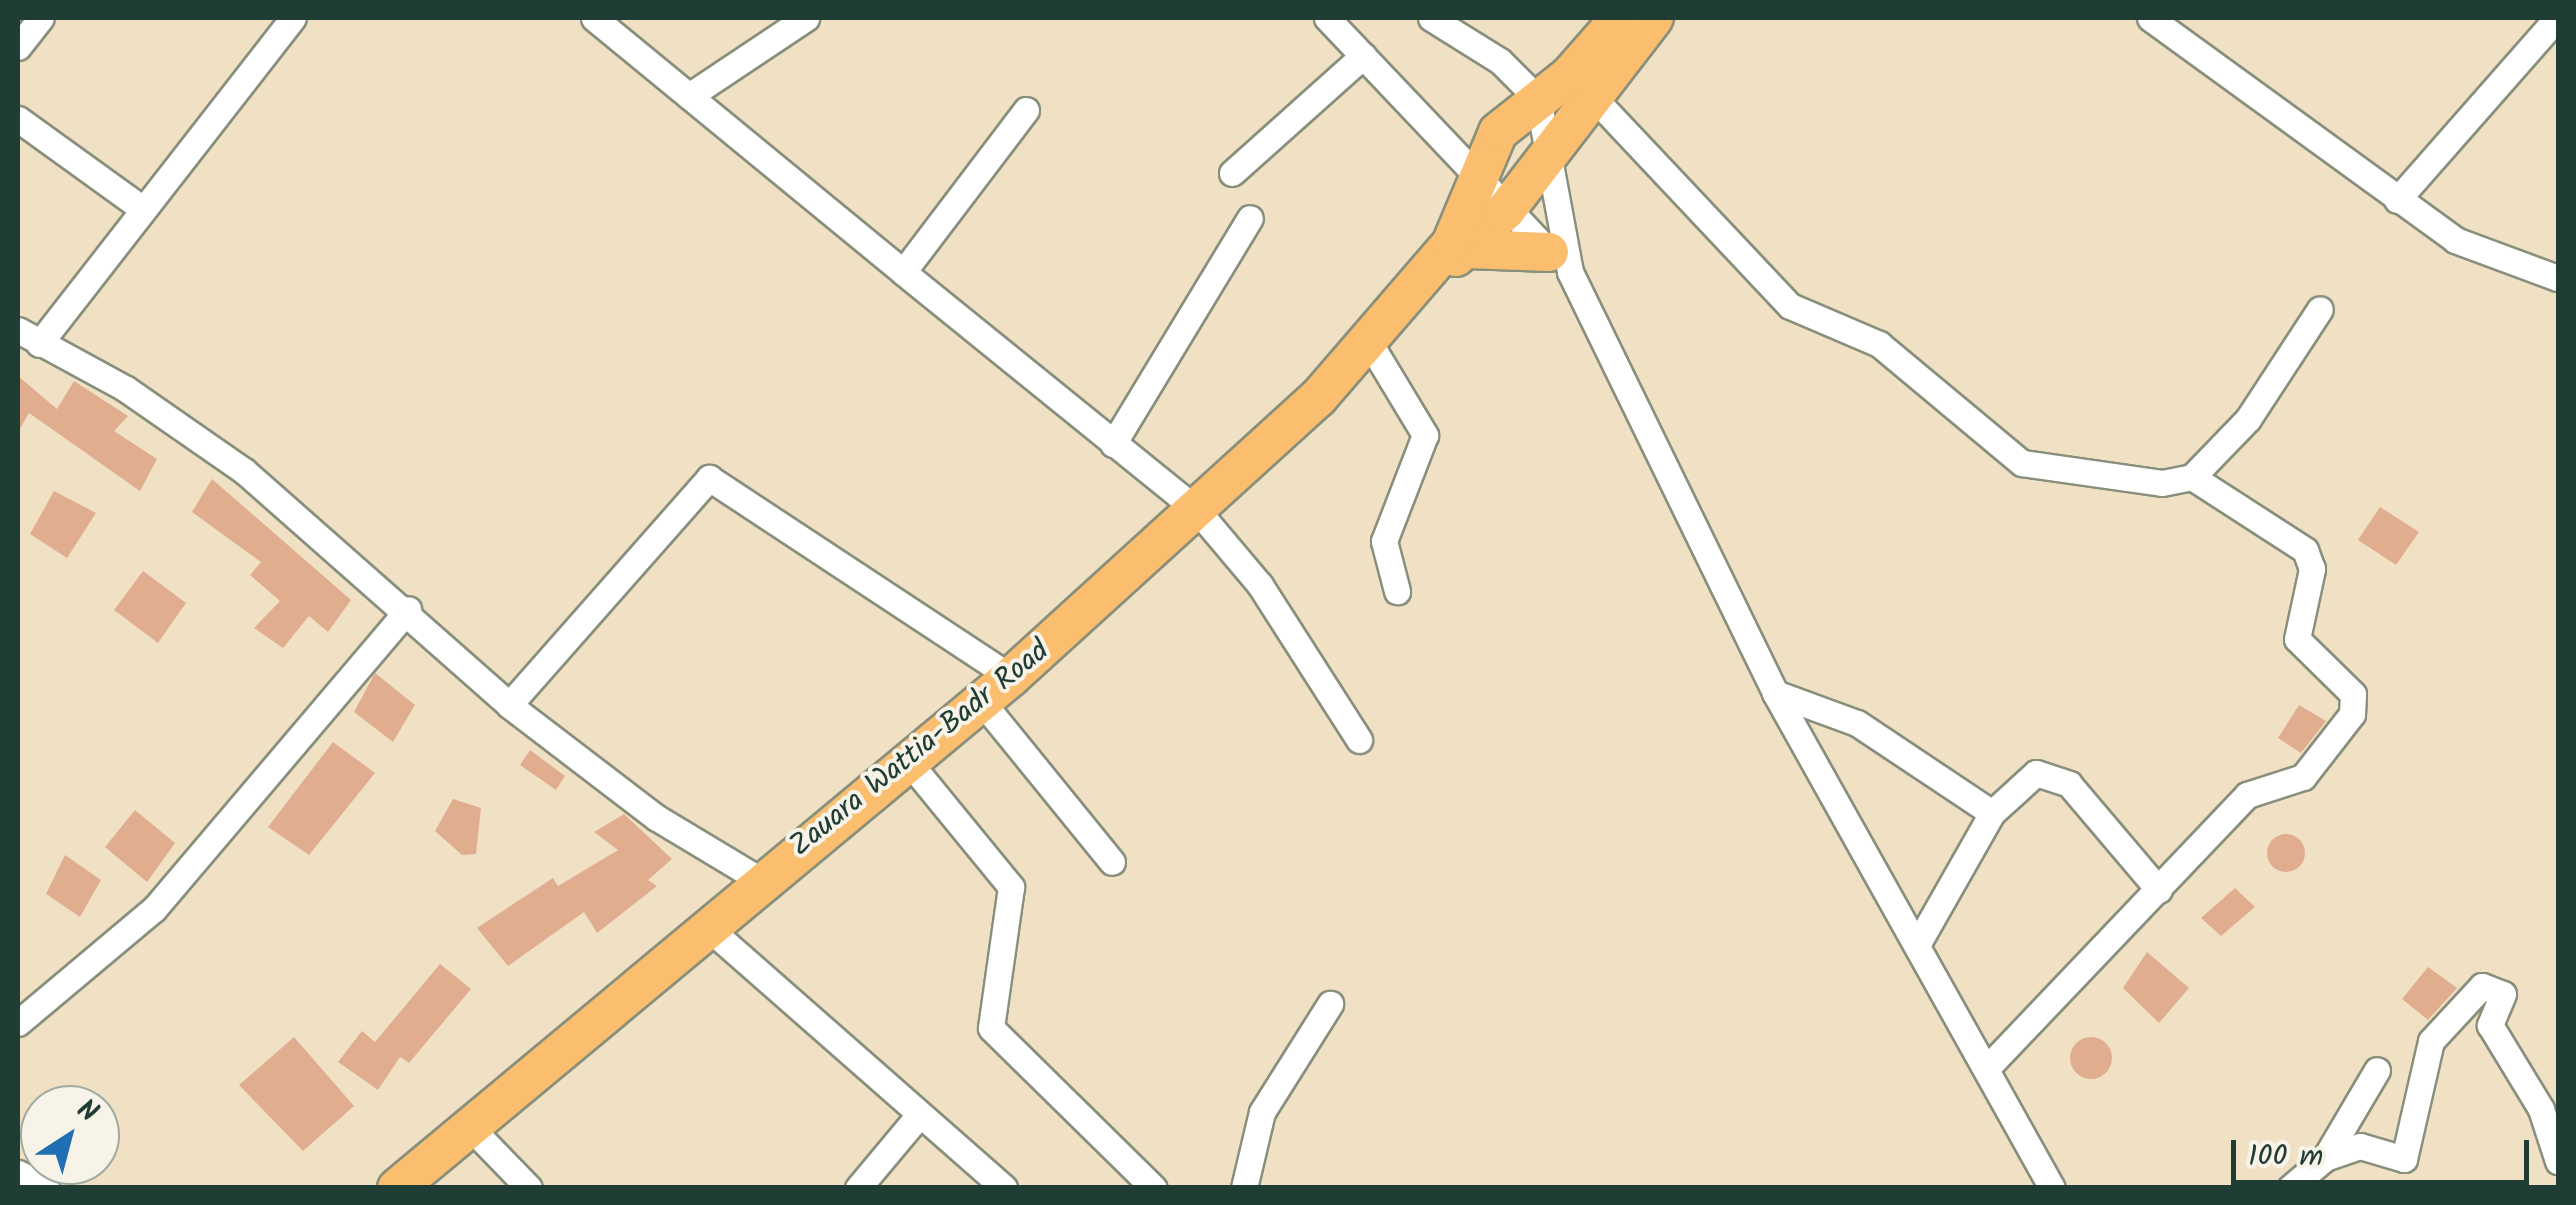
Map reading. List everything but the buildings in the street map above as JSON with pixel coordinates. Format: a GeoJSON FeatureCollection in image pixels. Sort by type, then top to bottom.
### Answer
{"type":"FeatureCollection","features":[{"type":"Feature","properties":{"kind":"highway"},"geometry":{"type":"LineString","coordinates":[[1418,286],[1477,185],[1498,132],[1538,100],[1620,18]]}},
{"type":"Feature","properties":{"kind":"highway"},"geometry":{"type":"LineString","coordinates":[[1418,286],[1467,249],[1506,210],[1654,18]]}},
{"type":"Feature","properties":{"kind":"highway"},"geometry":{"type":"LineString","coordinates":[[1467,249],[1559,262]]}},
{"type":"Feature","properties":{"kind":"highway","name":"Zauara Wattia-Badr Road"},"geometry":{"type":"LineString","coordinates":[[397,1188],[705,925],[1011,677],[1196,509],[1369,342],[1418,286]]}},
{"type":"Feature","properties":{"kind":"street"},"geometry":{"type":"LineString","coordinates":[[18,48],[41,18]]}},
{"type":"Feature","properties":{"kind":"street"},"geometry":{"type":"LineString","coordinates":[[293,18],[143,209],[28,337],[178,422],[408,610],[509,704],[657,818],[760,880]]}},
{"type":"Feature","properties":{"kind":"street"},"geometry":{"type":"LineString","coordinates":[[594,18],[1196,509],[1260,585],[1359,740]]}},
{"type":"Feature","properties":{"kind":"street"},"geometry":{"type":"LineString","coordinates":[[690,96],[806,18]]}},
{"type":"Feature","properties":{"kind":"street"},"geometry":{"type":"LineString","coordinates":[[1327,18],[1477,185],[1559,262],[1775,694],[2052,1188]]}},
{"type":"Feature","properties":{"kind":"street"},"geometry":{"type":"LineString","coordinates":[[1432,18],[1466,29],[1538,100],[1550,154],[1559,262]]}},
{"type":"Feature","properties":{"kind":"street"},"geometry":{"type":"LineString","coordinates":[[2150,18],[2397,200],[2488,257],[2558,278]]}},
{"type":"Feature","properties":{"kind":"street"},"geometry":{"type":"LineString","coordinates":[[2177,38],[2194,18]]}},
{"type":"Feature","properties":{"kind":"street"},"geometry":{"type":"LineString","coordinates":[[2397,200],[2557,18]]}},
{"type":"Feature","properties":{"kind":"street"},"geometry":{"type":"LineString","coordinates":[[1232,173],[1363,56]]}},
{"type":"Feature","properties":{"kind":"street"},"geometry":{"type":"LineString","coordinates":[[1593,96],[1790,306],[1902,360],[1992,447],[2053,472],[2162,484],[2192,477],[2248,418],[2320,308]]}},
{"type":"Feature","properties":{"kind":"street"},"geometry":{"type":"LineString","coordinates":[[904,272],[1026,110]]}},
{"type":"Feature","properties":{"kind":"street"},"geometry":{"type":"LineString","coordinates":[[18,119],[143,209]]}},
{"type":"Feature","properties":{"kind":"street"},"geometry":{"type":"LineString","coordinates":[[1113,444],[1250,218]]}},
{"type":"Feature","properties":{"kind":"street"},"geometry":{"type":"LineString","coordinates":[[1369,342],[1425,436],[1384,542],[1398,591]]}},
{"type":"Feature","properties":{"kind":"street"},"geometry":{"type":"LineString","coordinates":[[1986,1069],[2247,796],[2318,763],[2355,704],[2301,652],[2312,568],[2305,550],[2192,477]]}},
{"type":"Feature","properties":{"kind":"street"},"geometry":{"type":"LineString","coordinates":[[509,704],[709,478],[1011,677]]}},
{"type":"Feature","properties":{"kind":"street"},"geometry":{"type":"LineString","coordinates":[[18,1023],[154,909],[408,610]]}},
{"type":"Feature","properties":{"kind":"street"},"geometry":{"type":"LineString","coordinates":[[1775,694],[1857,723],[1992,813]]}},
{"type":"Feature","properties":{"kind":"street"},"geometry":{"type":"LineString","coordinates":[[982,702],[1112,862]]}},
{"type":"Feature","properties":{"kind":"street"},"geometry":{"type":"LineString","coordinates":[[908,761],[1010,886],[991,1028],[1154,1188]]}},
{"type":"Feature","properties":{"kind":"street"},"geometry":{"type":"LineString","coordinates":[[1917,945],[1992,813],[2020,783],[2055,774],[2159,890]]}},
{"type":"Feature","properties":{"kind":"street"},"geometry":{"type":"LineString","coordinates":[[705,925],[1004,1188]]}},
{"type":"Feature","properties":{"kind":"street"},"geometry":{"type":"LineString","coordinates":[[2324,1158],[2360,1146],[2404,1159],[2431,1041],[2482,986],[2503,994],[2490,1025],[2541,1109],[2558,1161]]}},
{"type":"Feature","properties":{"kind":"street"},"geometry":{"type":"LineString","coordinates":[[1244,1188],[1262,1112],[1330,1004]]}},
{"type":"Feature","properties":{"kind":"street"},"geometry":{"type":"LineString","coordinates":[[2290,1188],[2324,1158],[2377,1070]]}},
{"type":"Feature","properties":{"kind":"street"},"geometry":{"type":"LineString","coordinates":[[858,1188],[919,1115]]}},
{"type":"Feature","properties":{"kind":"street"},"geometry":{"type":"LineString","coordinates":[[470,1126],[529,1188]]}},
{"type":"Feature","properties":{"kind":"street"},"geometry":{"type":"LineString","coordinates":[[18,1172],[46,1188]]}}]}
